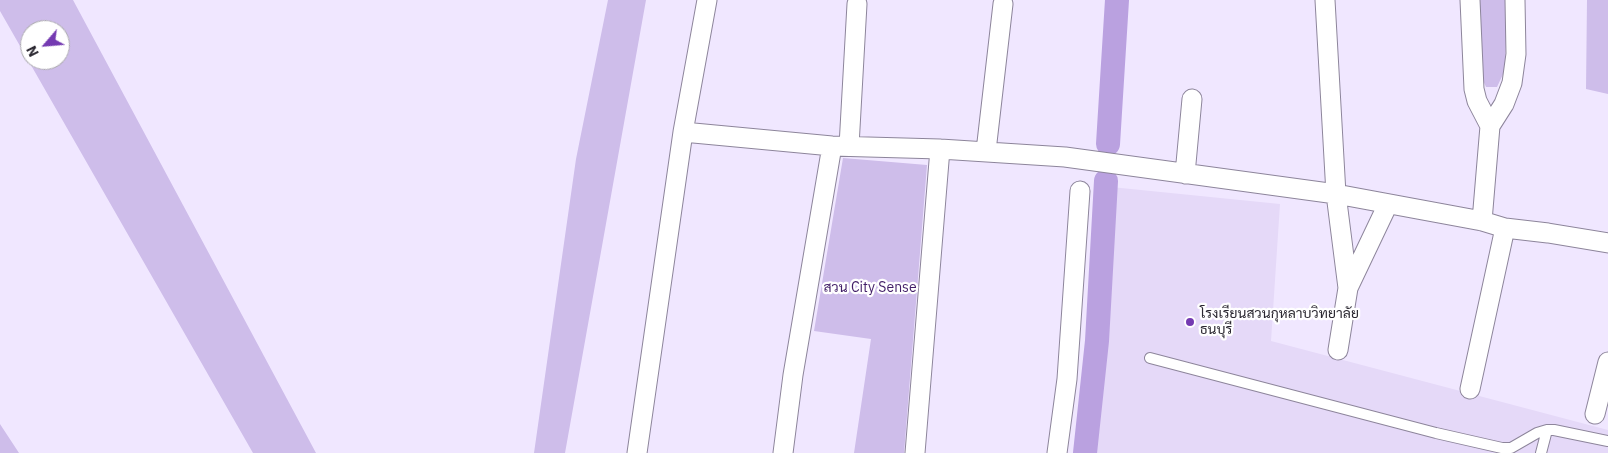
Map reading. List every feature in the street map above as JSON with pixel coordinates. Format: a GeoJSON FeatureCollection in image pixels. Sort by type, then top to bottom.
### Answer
{"type":"FeatureCollection","features":[{"type":"Feature","properties":{"kind":"street"},"geometry":{"type":"LineString","coordinates":[[637,453],[683,132],[707,0]]}},
{"type":"Feature","properties":{"kind":"street"},"geometry":{"type":"LineString","coordinates":[[1325,0],[1336,194],[1348,288]]}},
{"type":"Feature","properties":{"kind":"street"},"geometry":{"type":"LineString","coordinates":[[1470,0],[1474,89],[1477,101],[1490,126]]}},
{"type":"Feature","properties":{"kind":"street"},"geometry":{"type":"LineString","coordinates":[[1482,221],[1490,126],[1504,104],[1512,83],[1516,54],[1515,0]]}},
{"type":"Feature","properties":{"kind":"street"},"geometry":{"type":"LineString","coordinates":[[783,453],[793,375],[841,146],[857,4]]}},
{"type":"Feature","properties":{"kind":"street"},"geometry":{"type":"LineString","coordinates":[[986,151],[1003,4]]}},
{"type":"Feature","properties":{"kind":"street"},"geometry":{"type":"LineString","coordinates":[[1185,174],[1192,99]]}},
{"type":"Feature","properties":{"kind":"street"},"geometry":{"type":"LineString","coordinates":[[683,132],[841,146],[940,148],[1065,157],[1336,194],[1482,221],[1505,228],[1548,232],[1608,242]]}},
{"type":"Feature","properties":{"kind":"street"},"geometry":{"type":"LineString","coordinates":[[915,453],[940,148]]}},
{"type":"Feature","properties":{"kind":"street"},"geometry":{"type":"LineString","coordinates":[[1057,453],[1067,379],[1080,190]]}},
{"type":"Feature","properties":{"kind":"street"},"geometry":{"type":"LineString","coordinates":[[1338,350],[1348,288],[1388,204]]}},
{"type":"Feature","properties":{"kind":"street"},"geometry":{"type":"LineString","coordinates":[[1470,389],[1505,228]]}},
{"type":"Feature","properties":{"kind":"street"},"geometry":{"type":"LineString","coordinates":[[1595,414],[1608,362]]}},
{"type":"Feature","properties":{"kind":"lane"},"geometry":{"type":"LineString","coordinates":[[1150,358],[1436,433],[1502,448],[1511,448],[1537,433],[1547,430],[1608,441]]}},
{"type":"Feature","properties":{"kind":"lane"},"geometry":{"type":"LineString","coordinates":[[1541,453],[1547,430]]}},
{"type":"Feature","properties":{"kind":"shaded area","name":"โรงเรียนสวนกุหลาบวิทยาลัย ธนบุรี"},"geometry":{"type":"Polygon","coordinates":[[[1111,187],[1280,204],[1271,341],[1608,430],[1608,453],[1092,453],[1109,312],[1111,187]]]}},
{"type":"Feature","properties":{"kind":"green space"},"geometry":{"type":"Polygon","coordinates":[[[0,0],[73,0],[316,453],[253,453],[34,70],[70,70],[70,20],[20,20],[20,46],[0,11],[0,0]]]}},
{"type":"Feature","properties":{"kind":"green space"},"geometry":{"type":"Polygon","coordinates":[[[608,0],[646,0],[565,453],[534,453],[576,159],[608,0]]]}},
{"type":"Feature","properties":{"kind":"green space"},"geometry":{"type":"Polygon","coordinates":[[[1479,0],[1507,0],[1505,70],[1497,87],[1486,87],[1482,78],[1479,0]]]}},
{"type":"Feature","properties":{"kind":"green space"},"geometry":{"type":"Polygon","coordinates":[[[1587,0],[1608,0],[1608,94],[1586,89],[1587,0]]]}},
{"type":"Feature","properties":{"kind":"green space","name":"สวน City Sense"},"geometry":{"type":"Polygon","coordinates":[[[843,158],[927,165],[904,453],[854,453],[871,339],[814,331],[843,158]]]}},
{"type":"Feature","properties":{"kind":"green space"},"geometry":{"type":"Polygon","coordinates":[[[0,424],[19,453],[0,453],[0,424]]]}},
{"type":"Feature","properties":{"kind":"waterway"},"geometry":{"type":"LineString","coordinates":[[1108,144],[1117,0]]}},
{"type":"Feature","properties":{"kind":"waterway"},"geometry":{"type":"LineString","coordinates":[[1085,453],[1097,341],[1106,181]]}},
{"type":"Feature","properties":{"kind":"place","name":"โรงเรียนสวนกุหลาบวิทยาลัย ธนบุรี"},"geometry":{"type":"Point","coordinates":[1190,322]}}]}
